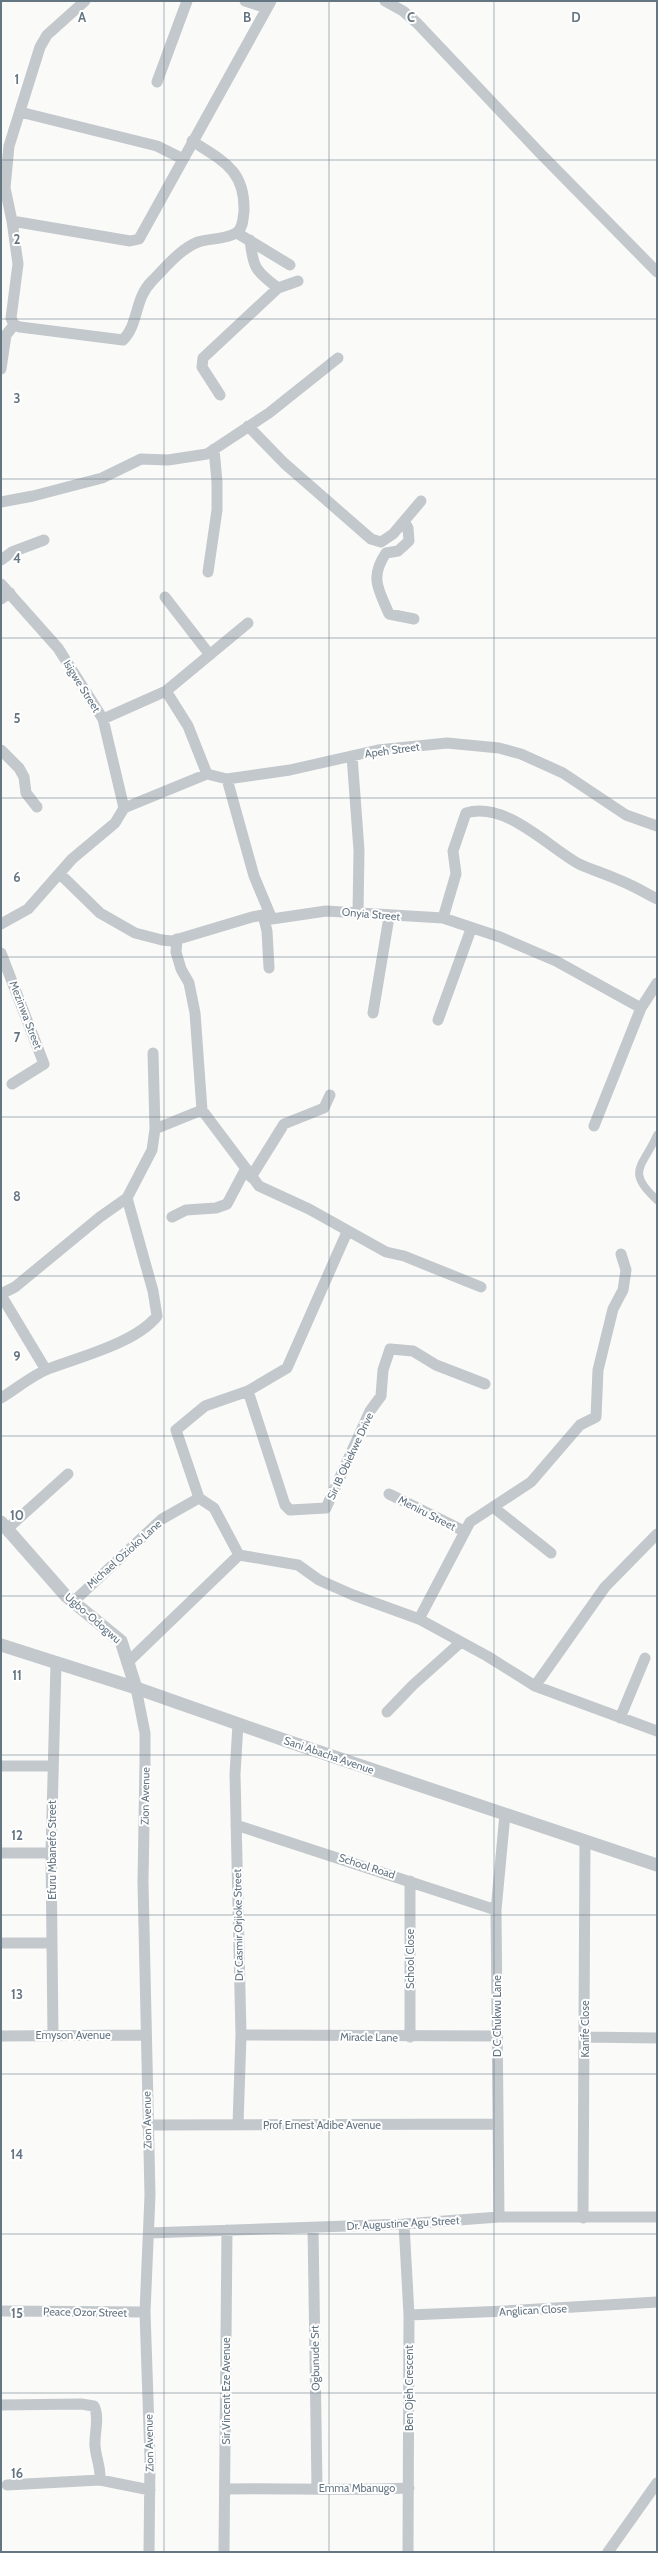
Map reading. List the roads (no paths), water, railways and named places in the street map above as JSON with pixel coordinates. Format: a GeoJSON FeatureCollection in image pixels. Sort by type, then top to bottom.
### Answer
{"type":"FeatureCollection","features":[{"type":"Feature","properties":{"kind":"street"},"geometry":{"type":"LineString","coordinates":[[85,1],[47,35],[40,47],[9,146],[5,188],[12,221],[18,264],[11,318],[14,325],[20,328],[124,340],[130,334],[142,292],[185,248],[199,242],[224,238],[237,233],[243,222],[244,209],[243,192],[238,176],[226,164],[192,141]]}},
{"type":"Feature","properties":{"kind":"street"},"geometry":{"type":"LineString","coordinates":[[157,82],[187,1]]}},
{"type":"Feature","properties":{"kind":"street"},"geometry":{"type":"LineString","coordinates":[[12,221],[130,241],[139,239],[269,4],[245,1]]}},
{"type":"Feature","properties":{"kind":"street"},"geometry":{"type":"LineString","coordinates":[[385,1],[403,10],[417,23],[543,156],[657,272]]}},
{"type":"Feature","properties":{"kind":"street"},"geometry":{"type":"LineString","coordinates":[[20,112],[157,146],[183,159]]}},
{"type":"Feature","properties":{"kind":"street"},"geometry":{"type":"LineString","coordinates":[[237,233],[290,265]]}},
{"type":"Feature","properties":{"kind":"street"},"geometry":{"type":"LineString","coordinates":[[250,240],[252,263],[257,270],[278,288]]}},
{"type":"Feature","properties":{"kind":"street"},"geometry":{"type":"LineString","coordinates":[[220,395],[202,367],[203,358],[278,288],[298,281]]}},
{"type":"Feature","properties":{"kind":"street"},"geometry":{"type":"LineString","coordinates":[[1,369],[6,334],[14,325]]}},
{"type":"Feature","properties":{"kind":"street"},"geometry":{"type":"LineString","coordinates":[[1,502],[33,496],[102,478],[142,459],[168,460],[207,454],[248,426],[338,358]]}},
{"type":"Feature","properties":{"kind":"street"},"geometry":{"type":"LineString","coordinates":[[248,426],[284,463],[371,539],[381,542],[393,534],[421,501]]}},
{"type":"Feature","properties":{"kind":"street"},"geometry":{"type":"LineString","coordinates":[[208,572],[210,541],[217,510],[218,482],[214,449]]}},
{"type":"Feature","properties":{"kind":"street"},"geometry":{"type":"LineString","coordinates":[[404,521],[408,528],[409,541],[398,551],[386,553],[379,563],[376,586],[389,614],[414,619]]}},
{"type":"Feature","properties":{"kind":"street"},"geometry":{"type":"LineString","coordinates":[[1,560],[12,552],[44,540]]}},
{"type":"Feature","properties":{"kind":"street","name":"Isigwe Street"},"geometry":{"type":"LineString","coordinates":[[1,584],[6,596],[58,648],[103,719],[124,808]]}},
{"type":"Feature","properties":{"kind":"street"},"geometry":{"type":"LineString","coordinates":[[165,597],[210,655]]}},
{"type":"Feature","properties":{"kind":"street"},"geometry":{"type":"LineString","coordinates":[[103,719],[166,691],[248,623]]}},
{"type":"Feature","properties":{"kind":"street"},"geometry":{"type":"LineString","coordinates":[[1,924],[28,909],[72,859],[115,823],[124,808],[207,774],[188,726],[166,691]]}},
{"type":"Feature","properties":{"kind":"street","name":"Apeh Street"},"geometry":{"type":"LineString","coordinates":[[207,774],[227,779],[290,770],[378,750],[447,743],[499,748],[521,754],[558,770],[626,815],[654,823]]}},
{"type":"Feature","properties":{"kind":"street"},"geometry":{"type":"LineString","coordinates":[[1,750],[19,768],[24,777],[26,793],[37,807]]}},
{"type":"Feature","properties":{"kind":"street"},"geometry":{"type":"LineString","coordinates":[[352,756],[359,850],[358,912]]}},
{"type":"Feature","properties":{"kind":"street"},"geometry":{"type":"LineString","coordinates":[[227,779],[247,855],[268,917],[269,968]]}},
{"type":"Feature","properties":{"kind":"street"},"geometry":{"type":"LineString","coordinates":[[443,918],[456,874],[453,851],[456,839],[466,813],[475,810],[499,815],[520,824],[581,864],[619,880],[657,899]]}},
{"type":"Feature","properties":{"kind":"street","name":"Onyia Street"},"geometry":{"type":"LineString","coordinates":[[60,874],[100,913],[123,928],[135,933],[162,940],[177,939],[210,931],[225,924],[268,917],[326,911],[358,912],[390,917],[443,918],[472,929],[500,937],[556,961],[641,1008]]}},
{"type":"Feature","properties":{"kind":"street"},"geometry":{"type":"LineString","coordinates":[[373,1013],[390,917]]}},
{"type":"Feature","properties":{"kind":"street"},"geometry":{"type":"LineString","coordinates":[[438,1020],[472,929]]}},
{"type":"Feature","properties":{"kind":"street"},"geometry":{"type":"LineString","coordinates":[[177,939],[176,952],[181,969],[189,983],[195,1013],[202,1110],[259,1186],[268,1192],[309,1209],[347,1232],[386,1252],[404,1256],[481,1287]]}},
{"type":"Feature","properties":{"kind":"street","name":"Mezinwa Street"},"geometry":{"type":"LineString","coordinates":[[1,953],[44,1064],[12,1084]]}},
{"type":"Feature","properties":{"kind":"street"},"geometry":{"type":"LineString","coordinates":[[594,1126],[641,1008],[657,983]]}},
{"type":"Feature","properties":{"kind":"street"},"geometry":{"type":"LineString","coordinates":[[46,1370],[1,1294],[15,1287],[100,1217],[127,1198],[152,1150],[155,1129],[153,1053]]}},
{"type":"Feature","properties":{"kind":"street"},"geometry":{"type":"LineString","coordinates":[[172,1217],[186,1210],[216,1208],[227,1204],[284,1124],[324,1108],[330,1095]]}},
{"type":"Feature","properties":{"kind":"street"},"geometry":{"type":"LineString","coordinates":[[155,1129],[202,1110]]}},
{"type":"Feature","properties":{"kind":"street"},"geometry":{"type":"LineString","coordinates":[[657,1135],[638,1173],[641,1184],[657,1200]]}},
{"type":"Feature","properties":{"kind":"street"},"geometry":{"type":"LineString","coordinates":[[1,1398],[46,1370],[120,1341],[150,1325],[157,1316],[153,1291],[127,1198]]}},
{"type":"Feature","properties":{"kind":"street"},"geometry":{"type":"LineString","coordinates":[[239,1555],[214,1508],[199,1498],[176,1430],[205,1406],[248,1391],[287,1368],[347,1232]]}},
{"type":"Feature","properties":{"kind":"street"},"geometry":{"type":"LineString","coordinates":[[420,1619],[464,1531],[470,1522],[510,1498],[531,1482],[580,1425],[596,1417],[598,1370],[613,1309],[623,1290],[626,1270],[620,1254]]}},
{"type":"Feature","properties":{"kind":"street","name":"Sir IB Obiekwe Drive"},"geometry":{"type":"LineString","coordinates":[[248,1391],[264,1446],[285,1505],[290,1510],[326,1508],[370,1411],[381,1396],[383,1370],[390,1349],[413,1351],[436,1365],[485,1384]]}},
{"type":"Feature","properties":{"kind":"street"},"geometry":{"type":"LineString","coordinates":[[4,1525],[68,1474]]}},
{"type":"Feature","properties":{"kind":"street","name":"Meniru Street"},"geometry":{"type":"LineString","coordinates":[[389,1494],[464,1531]]}},
{"type":"Feature","properties":{"kind":"street","name":"Michael Ozioko Lane"},"geometry":{"type":"LineString","coordinates":[[73,1602],[162,1519],[199,1498]]}},
{"type":"Feature","properties":{"kind":"street"},"geometry":{"type":"LineString","coordinates":[[493,1507],[551,1553]]}},
{"type":"Feature","properties":{"kind":"street","name":"Ugbo-Odogwu"},"geometry":{"type":"LineString","coordinates":[[4,1525],[73,1602],[121,1641],[124,1646],[126,1663],[136,1688]]}},
{"type":"Feature","properties":{"kind":"street"},"geometry":{"type":"LineString","coordinates":[[535,1686],[605,1587],[657,1534]]}},
{"type":"Feature","properties":{"kind":"street"},"geometry":{"type":"LineString","coordinates":[[239,1555],[298,1565],[319,1580],[353,1596],[420,1619],[535,1686],[657,1731]]}},
{"type":"Feature","properties":{"kind":"street"},"geometry":{"type":"LineString","coordinates":[[126,1663],[239,1555]]}},
{"type":"Feature","properties":{"kind":"street"},"geometry":{"type":"LineString","coordinates":[[387,1712],[413,1685],[461,1642]]}},
{"type":"Feature","properties":{"kind":"street","name":"Sani Abacha Avenue"},"geometry":{"type":"LineString","coordinates":[[1,1645],[56,1664],[136,1688],[238,1724],[657,1865]]}},
{"type":"Feature","properties":{"kind":"street"},"geometry":{"type":"LineString","coordinates":[[620,1718],[645,1658]]}},
{"type":"Feature","properties":{"kind":"street","name":"Efuru Mbanefo Street"},"geometry":{"type":"LineString","coordinates":[[53,2036],[51,1853],[56,1664]]}},
{"type":"Feature","properties":{"kind":"street","name":"Zion Avenue"},"geometry":{"type":"LineString","coordinates":[[136,1688],[145,1733],[143,1882],[149,2233],[145,2312],[150,2490],[149,2552]]}},
{"type":"Feature","properties":{"kind":"street","name":"Dr Casmir Orjioke Street"},"geometry":{"type":"LineString","coordinates":[[238,1724],[234,1774],[241,2035],[238,2125]]}},
{"type":"Feature","properties":{"kind":"street"},"geometry":{"type":"LineString","coordinates":[[1,1766],[53,1766]]}},
{"type":"Feature","properties":{"kind":"street","name":"D C Chukwu Lane"},"geometry":{"type":"LineString","coordinates":[[499,2217],[496,1910],[505,1814]]}},
{"type":"Feature","properties":{"kind":"street","name":"School Road"},"geometry":{"type":"LineString","coordinates":[[236,1825],[496,1910]]}},
{"type":"Feature","properties":{"kind":"street","name":"Kanife Close"},"geometry":{"type":"LineString","coordinates":[[583,2218],[585,1840]]}},
{"type":"Feature","properties":{"kind":"street"},"geometry":{"type":"LineString","coordinates":[[1,1853],[51,1853]]}},
{"type":"Feature","properties":{"kind":"street","name":"School Close"},"geometry":{"type":"LineString","coordinates":[[410,1881],[410,2037]]}},
{"type":"Feature","properties":{"kind":"street"},"geometry":{"type":"LineString","coordinates":[[1,1943],[52,1943]]}},
{"type":"Feature","properties":{"kind":"street","name":"Emyson Avenue"},"geometry":{"type":"LineString","coordinates":[[1,2036],[145,2035]]}},
{"type":"Feature","properties":{"kind":"street","name":"Miracle Lane"},"geometry":{"type":"LineString","coordinates":[[241,2035],[410,2037],[497,2036]]}},
{"type":"Feature","properties":{"kind":"street"},"geometry":{"type":"LineString","coordinates":[[585,2037],[657,2038]]}},
{"type":"Feature","properties":{"kind":"street","name":"Prof Ernest Adibe Avenue"},"geometry":{"type":"LineString","coordinates":[[147,2125],[498,2124]]}},
{"type":"Feature","properties":{"kind":"street","name":"Dr. Augustine Agu Street"},"geometry":{"type":"LineString","coordinates":[[149,2233],[404,2224],[499,2217],[657,2217]]}},
{"type":"Feature","properties":{"kind":"street","name":"Ben Ojeh Crescent"},"geometry":{"type":"LineString","coordinates":[[404,2224],[409,2315],[408,2552]]}},
{"type":"Feature","properties":{"kind":"street","name":"Ogbunude Srt"},"geometry":{"type":"LineString","coordinates":[[313,2228],[316,2488]]}},
{"type":"Feature","properties":{"kind":"street","name":"Sir Vincent Eze Avenue"},"geometry":{"type":"LineString","coordinates":[[224,2552],[226,2489],[226,2230]]}},
{"type":"Feature","properties":{"kind":"street","name":"Anglican Close"},"geometry":{"type":"LineString","coordinates":[[409,2315],[506,2312],[657,2302]]}},
{"type":"Feature","properties":{"kind":"street","name":"Peace Ozor Street"},"geometry":{"type":"LineString","coordinates":[[1,2312],[145,2312]]}},
{"type":"Feature","properties":{"kind":"street"},"geometry":{"type":"LineString","coordinates":[[1,2405],[81,2404],[94,2406],[97,2412],[95,2447],[101,2470],[100,2480]]}},
{"type":"Feature","properties":{"kind":"street"},"geometry":{"type":"LineString","coordinates":[[7,2485],[100,2480],[150,2490]]}},
{"type":"Feature","properties":{"kind":"street"},"geometry":{"type":"LineString","coordinates":[[608,2552],[657,2483]]}},
{"type":"Feature","properties":{"kind":"street","name":"Emma Mbanugo"},"geometry":{"type":"LineString","coordinates":[[226,2489],[316,2488],[372,2490],[409,2488]]}}]}
